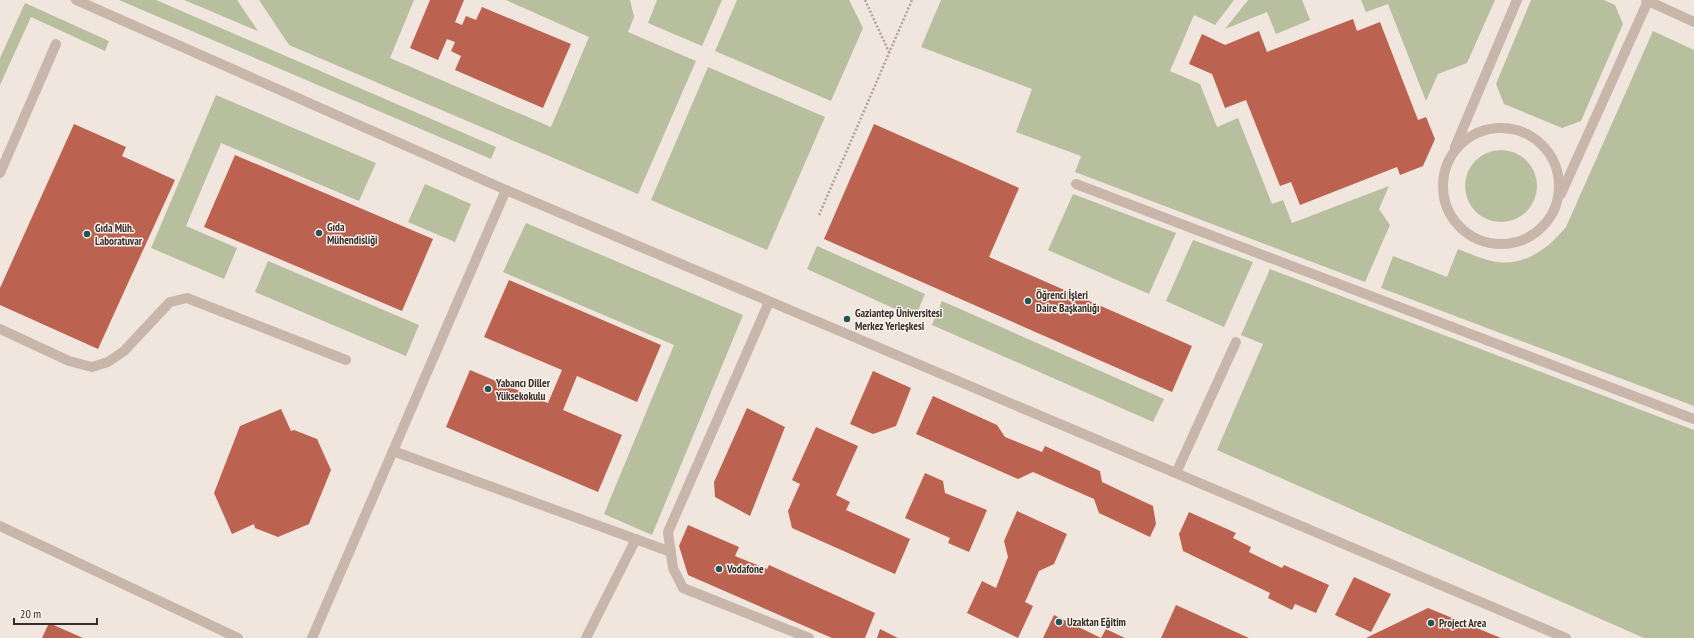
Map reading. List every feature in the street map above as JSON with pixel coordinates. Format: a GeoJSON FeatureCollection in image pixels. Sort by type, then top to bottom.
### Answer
{"type":"FeatureCollection","features":[{"type":"Feature","properties":{"kind":"street"},"geometry":{"type":"LineString","coordinates":[[76,0],[506,190],[1566,638]]}},
{"type":"Feature","properties":{"kind":"street"},"geometry":{"type":"LineString","coordinates":[[1517,0],[1446,168],[1443,183],[1444,198],[1450,213],[1458,225],[1470,235],[1492,242],[1514,242],[1528,237],[1541,228],[1551,217],[1647,0],[1694,22]]}},
{"type":"Feature","properties":{"kind":"street"},"geometry":{"type":"LineString","coordinates":[[0,172],[56,44]]}},
{"type":"Feature","properties":{"kind":"street"},"geometry":{"type":"LineString","coordinates":[[1452,155],[1462,143],[1474,134],[1488,129],[1504,128],[1519,130],[1526,133],[1544,146],[1553,159],[1558,173],[1560,188],[1557,203]]}},
{"type":"Feature","properties":{"kind":"street"},"geometry":{"type":"LineString","coordinates":[[1076,184],[1694,419]]}},
{"type":"Feature","properties":{"kind":"street"},"geometry":{"type":"LineString","coordinates":[[312,638],[506,190]]}},
{"type":"Feature","properties":{"kind":"street"},"geometry":{"type":"LineString","coordinates":[[0,329],[69,361],[92,367],[108,362],[124,351],[170,302],[187,298],[346,360]]}},
{"type":"Feature","properties":{"kind":"street"},"geometry":{"type":"LineString","coordinates":[[769,302],[668,532],[674,568],[683,588],[809,638]]}},
{"type":"Feature","properties":{"kind":"street"},"geometry":{"type":"LineString","coordinates":[[1176,473],[1236,342]]}},
{"type":"Feature","properties":{"kind":"street"},"geometry":{"type":"LineString","coordinates":[[393,451],[671,552]]}},
{"type":"Feature","properties":{"kind":"street"},"geometry":{"type":"LineString","coordinates":[[0,526],[238,638]]}},
{"type":"Feature","properties":{"kind":"street"},"geometry":{"type":"LineString","coordinates":[[586,638],[636,540]]}},
{"type":"Feature","properties":{"kind":"path"},"geometry":{"type":"LineString","coordinates":[[865,0],[889,52]]}},
{"type":"Feature","properties":{"kind":"path"},"geometry":{"type":"LineString","coordinates":[[819,215],[912,0]]}},
{"type":"Feature","properties":{"kind":"green space"},"geometry":{"type":"Polygon","coordinates":[[[119,0],[156,0],[496,147],[491,159],[119,0]]]}},
{"type":"Feature","properties":{"kind":"green space"},"geometry":{"type":"Polygon","coordinates":[[[184,0],[237,0],[258,31],[184,0]]]}},
{"type":"Feature","properties":{"kind":"green space"},"geometry":{"type":"Polygon","coordinates":[[[259,0],[414,0],[390,58],[551,127],[589,37],[506,0],[630,0],[634,17],[628,32],[696,61],[638,194],[289,45],[259,0]]]}},
{"type":"Feature","properties":{"kind":"green space"},"geometry":{"type":"Polygon","coordinates":[[[657,0],[722,0],[702,46],[648,23],[657,0]]]}},
{"type":"Feature","properties":{"kind":"green space"},"geometry":{"type":"Polygon","coordinates":[[[737,0],[849,0],[863,28],[831,101],[715,51],[737,0]]]}},
{"type":"Feature","properties":{"kind":"green space"},"geometry":{"type":"Polygon","coordinates":[[[941,0],[1234,0],[1215,25],[1194,15],[1170,71],[1200,84],[1217,127],[1238,118],[1272,204],[1283,200],[1292,223],[1389,186],[1379,209],[1390,225],[1365,282],[1075,172],[1081,156],[1016,132],[1032,89],[921,47],[941,0]]]}},
{"type":"Feature","properties":{"kind":"green space"},"geometry":{"type":"Polygon","coordinates":[[[1248,0],[1302,0],[1310,20],[1276,34],[1267,12],[1225,29],[1248,0]]]}},
{"type":"Feature","properties":{"kind":"green space"},"geometry":{"type":"Polygon","coordinates":[[[1361,0],[1495,0],[1467,63],[1438,74],[1426,101],[1388,4],[1366,12],[1361,0]]]}},
{"type":"Feature","properties":{"kind":"green space"},"geometry":{"type":"Polygon","coordinates":[[[1531,0],[1604,0],[1615,5],[1623,24],[1581,121],[1562,128],[1504,104],[1496,84],[1531,0]]]}},
{"type":"Feature","properties":{"kind":"green space"},"geometry":{"type":"Polygon","coordinates":[[[25,3],[109,41],[105,51],[31,17],[0,85],[0,58],[25,3]]]}},
{"type":"Feature","properties":{"kind":"green space"},"geometry":{"type":"Polygon","coordinates":[[[1653,31],[1694,50],[1694,406],[1381,288],[1393,256],[1447,277],[1458,249],[1488,260],[1514,262],[1534,255],[1551,243],[1566,227],[1653,31]]]}},
{"type":"Feature","properties":{"kind":"green space"},"geometry":{"type":"Polygon","coordinates":[[[708,67],[825,117],[767,250],[651,200],[708,67]]]}},
{"type":"Feature","properties":{"kind":"green space"},"geometry":{"type":"Polygon","coordinates":[[[216,95],[376,163],[359,201],[221,143],[186,226],[237,248],[224,279],[151,248],[216,95]]]}},
{"type":"Feature","properties":{"kind":"green space"},"geometry":{"type":"Polygon","coordinates":[[[1501,150],[1515,153],[1527,160],[1534,172],[1537,186],[1534,200],[1527,212],[1515,219],[1501,222],[1487,219],[1475,212],[1468,200],[1465,186],[1468,172],[1475,160],[1487,153],[1501,150]]]}},
{"type":"Feature","properties":{"kind":"green space"},"geometry":{"type":"Polygon","coordinates":[[[425,184],[471,204],[455,242],[408,222],[425,184]]]}},
{"type":"Feature","properties":{"kind":"green space"},"geometry":{"type":"Polygon","coordinates":[[[1073,194],[1176,233],[1149,294],[1048,250],[1073,194]]]}},
{"type":"Feature","properties":{"kind":"green space"},"geometry":{"type":"Polygon","coordinates":[[[526,223],[743,315],[652,535],[604,514],[674,345],[503,272],[526,223]]]}},
{"type":"Feature","properties":{"kind":"green space"},"geometry":{"type":"Polygon","coordinates":[[[1193,240],[1253,262],[1224,327],[1166,301],[1193,240]]]}},
{"type":"Feature","properties":{"kind":"green space"},"geometry":{"type":"Polygon","coordinates":[[[817,246],[925,294],[915,318],[807,269],[817,246]]]}},
{"type":"Feature","properties":{"kind":"green space"},"geometry":{"type":"Polygon","coordinates":[[[268,261],[419,325],[406,356],[255,292],[268,261]]]}},
{"type":"Feature","properties":{"kind":"green space"},"geometry":{"type":"Polygon","coordinates":[[[1270,269],[1694,430],[1694,638],[1644,638],[1217,450],[1263,344],[1241,335],[1270,269]]]}},
{"type":"Feature","properties":{"kind":"green space"},"geometry":{"type":"Polygon","coordinates":[[[942,301],[1164,399],[1153,422],[932,325],[942,301]]]}},
{"type":"Feature","properties":{"kind":"building"},"geometry":{"type":"Polygon","coordinates":[[[430,0],[464,0],[455,22],[462,25],[466,16],[476,20],[482,7],[571,44],[543,108],[455,70],[461,56],[451,51],[455,42],[447,39],[438,60],[410,48],[430,0]]]}},
{"type":"Feature","properties":{"kind":"building"},"geometry":{"type":"Polygon","coordinates":[[[1353,19],[1357,31],[1380,22],[1418,120],[1426,117],[1435,139],[1423,166],[1400,175],[1397,167],[1300,205],[1291,182],[1280,186],[1246,100],[1225,108],[1212,74],[1189,64],[1202,34],[1225,45],[1259,31],[1267,52],[1353,19]]]}},
{"type":"Feature","properties":{"kind":"building","name":"Gıda Müh. Laboratuvar"},"geometry":{"type":"Polygon","coordinates":[[[74,124],[126,147],[122,156],[175,180],[98,349],[0,305],[0,288],[74,124]]]}},
{"type":"Feature","properties":{"kind":"building","name":"Öğrenci İşleri Daire Başkanlığı"},"geometry":{"type":"Polygon","coordinates":[[[874,124],[1019,188],[989,257],[1192,346],[1172,392],[824,239],[874,124]]]}},
{"type":"Feature","properties":{"kind":"building","name":"Gıda Mühendisliği"},"geometry":{"type":"Polygon","coordinates":[[[235,155],[433,239],[402,311],[204,227],[235,155]]]}},
{"type":"Feature","properties":{"kind":"building","name":"Yabancı Diller Yüksekokulu"},"geometry":{"type":"Polygon","coordinates":[[[509,280],[661,345],[637,402],[577,376],[563,410],[622,435],[598,492],[446,427],[470,370],[548,403],[562,370],[484,337],[509,280]]]}},
{"type":"Feature","properties":{"kind":"building"},"geometry":{"type":"Polygon","coordinates":[[[873,371],[911,388],[896,426],[873,434],[850,424],[873,371]]]}},
{"type":"Feature","properties":{"kind":"building"},"geometry":{"type":"Polygon","coordinates":[[[933,396],[997,425],[1005,437],[1042,452],[1045,446],[1100,471],[1102,482],[1153,506],[1156,524],[1150,537],[1099,513],[1094,499],[1033,472],[1018,479],[916,434],[933,396]]]}},
{"type":"Feature","properties":{"kind":"building"},"geometry":{"type":"Polygon","coordinates":[[[747,408],[785,427],[750,516],[715,497],[714,482],[747,408]]]}},
{"type":"Feature","properties":{"kind":"building"},"geometry":{"type":"Polygon","coordinates":[[[281,409],[291,431],[294,430],[317,439],[331,470],[309,524],[278,537],[255,528],[254,524],[232,534],[214,493],[240,426],[281,409]]]}},
{"type":"Feature","properties":{"kind":"building"},"geometry":{"type":"Polygon","coordinates":[[[816,427],[858,446],[836,495],[850,502],[846,510],[910,539],[895,574],[792,528],[788,511],[800,484],[792,480],[816,427]]]}},
{"type":"Feature","properties":{"kind":"building"},"geometry":{"type":"Polygon","coordinates":[[[925,473],[943,481],[945,493],[987,510],[969,552],[948,543],[950,538],[905,518],[925,473]]]}},
{"type":"Feature","properties":{"kind":"building"},"geometry":{"type":"Polygon","coordinates":[[[1017,511],[1067,534],[1054,564],[1039,571],[1025,602],[1033,606],[1018,638],[967,613],[982,581],[996,588],[1008,557],[1004,541],[1017,511]]]}},
{"type":"Feature","properties":{"kind":"building"},"geometry":{"type":"Polygon","coordinates":[[[1189,512],[1236,533],[1233,538],[1251,547],[1249,552],[1282,568],[1284,565],[1329,585],[1316,613],[1295,604],[1292,610],[1268,598],[1270,593],[1183,551],[1179,534],[1189,512]]]}},
{"type":"Feature","properties":{"kind":"building"},"geometry":{"type":"Polygon","coordinates":[[[688,525],[739,547],[735,556],[767,569],[769,565],[875,613],[865,638],[832,638],[688,575],[679,546],[688,525]]]}},
{"type":"Feature","properties":{"kind":"building"},"geometry":{"type":"Polygon","coordinates":[[[1354,577],[1391,594],[1371,632],[1335,615],[1354,577]]]}},
{"type":"Feature","properties":{"kind":"building"},"geometry":{"type":"Polygon","coordinates":[[[1176,605],[1249,638],[1161,638],[1176,605]]]}},
{"type":"Feature","properties":{"kind":"building","name":"Project Area"},"geometry":{"type":"Polygon","coordinates":[[[1428,608],[1501,638],[1366,638],[1428,608]]]}},
{"type":"Feature","properties":{"kind":"building","name":"Uzaktan Eğitim"},"geometry":{"type":"Polygon","coordinates":[[[1054,615],[1101,638],[1043,638],[1054,615]]]}},
{"type":"Feature","properties":{"kind":"building"},"geometry":{"type":"Polygon","coordinates":[[[49,623],[83,638],[42,638],[49,623]]]}},
{"type":"Feature","properties":{"kind":"building"},"geometry":{"type":"Polygon","coordinates":[[[880,629],[898,638],[877,638],[880,629]]]}},
{"type":"Feature","properties":{"kind":"building"},"geometry":{"type":"Polygon","coordinates":[[[1106,629],[1125,638],[1101,638],[1106,629]]]}},
{"type":"Feature","properties":{"kind":"place","name":"Gıda Mühendisliği"},"geometry":{"type":"Point","coordinates":[319,233]}},
{"type":"Feature","properties":{"kind":"place","name":"Gıda Müh. Laboratuvar"},"geometry":{"type":"Point","coordinates":[87,234]}},
{"type":"Feature","properties":{"kind":"place","name":"Öğrenci İşleri Daire Başkanlığı"},"geometry":{"type":"Point","coordinates":[1028,301]}},
{"type":"Feature","properties":{"kind":"place","name":"Gaziantep Üniversitesi Merkez Yerleşkesi"},"geometry":{"type":"Point","coordinates":[847,319]}},
{"type":"Feature","properties":{"kind":"place","name":"Yabancı Diller Yüksekokulu"},"geometry":{"type":"Point","coordinates":[488,389]}},
{"type":"Feature","properties":{"kind":"place","name":"Vodafone"},"geometry":{"type":"Point","coordinates":[719,569]}},
{"type":"Feature","properties":{"kind":"place","name":"Uzaktan Eğitim"},"geometry":{"type":"Point","coordinates":[1059,622]}},
{"type":"Feature","properties":{"kind":"place","name":"Project Area"},"geometry":{"type":"Point","coordinates":[1431,623]}}]}
